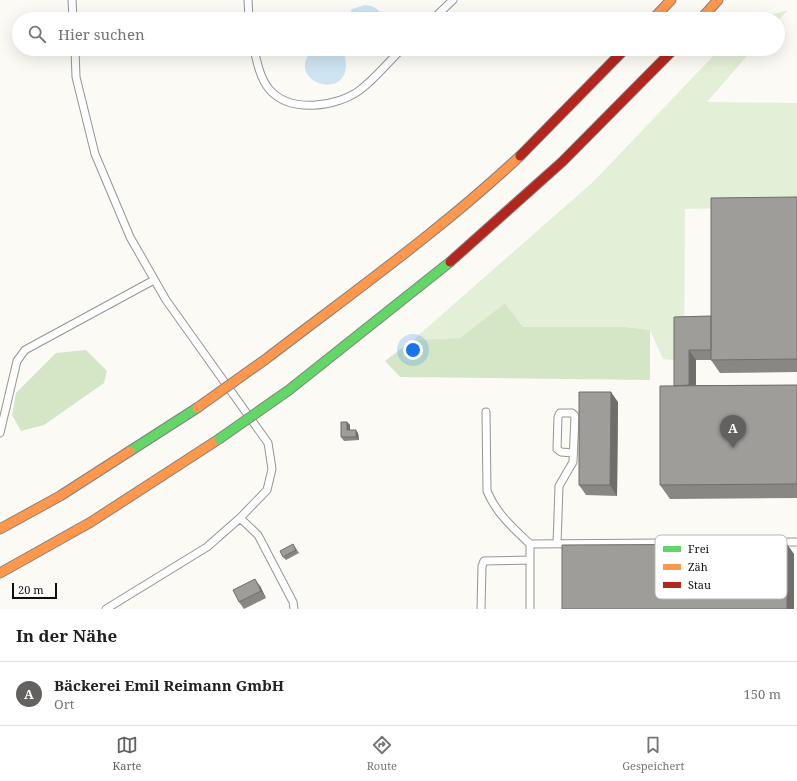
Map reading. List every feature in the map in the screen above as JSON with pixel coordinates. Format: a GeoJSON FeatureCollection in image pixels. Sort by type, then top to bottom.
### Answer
{"type":"FeatureCollection","features":[{"type":"Feature","properties":{"kind":"highway"},"geometry":{"type":"LineString","coordinates":[[660,12],[671,0]]}},
{"type":"Feature","properties":{"kind":"highway"},"geometry":{"type":"LineString","coordinates":[[707,12],[718,0]]}},
{"type":"Feature","properties":{"kind":"highway"},"geometry":{"type":"LineString","coordinates":[[0,529],[60,496],[197,408],[373,278],[484,189],[574,102],[618,56]]}},
{"type":"Feature","properties":{"kind":"highway"},"geometry":{"type":"LineString","coordinates":[[0,573],[91,522],[219,439],[288,390],[365,332],[524,197],[610,116],[667,56]]}},
{"type":"Feature","properties":{"kind":"lane"},"geometry":{"type":"LineString","coordinates":[[72,0],[73,12]]}},
{"type":"Feature","properties":{"kind":"lane"},"geometry":{"type":"LineString","coordinates":[[248,0],[249,12]]}},
{"type":"Feature","properties":{"kind":"lane"},"geometry":{"type":"LineString","coordinates":[[440,12],[452,0]]}},
{"type":"Feature","properties":{"kind":"lane"},"geometry":{"type":"LineString","coordinates":[[75,56],[76,77],[95,154],[130,237],[154,280],[268,443],[272,469],[267,490],[240,518],[207,547],[106,609]]}},
{"type":"Feature","properties":{"kind":"lane"},"geometry":{"type":"LineString","coordinates":[[255,56],[258,68],[270,89],[288,102],[306,106],[334,103],[360,90],[395,56]]}},
{"type":"Feature","properties":{"kind":"lane"},"geometry":{"type":"LineString","coordinates":[[0,432],[17,361],[25,350],[154,280]]}},
{"type":"Feature","properties":{"kind":"lane"},"geometry":{"type":"LineString","coordinates":[[486,412],[487,492],[500,515],[530,544],[655,543]]}},
{"type":"Feature","properties":{"kind":"lane"},"geometry":{"type":"LineString","coordinates":[[557,544],[559,486],[573,462],[575,416],[572,413],[560,413],[558,417],[557,449],[561,452],[573,453]]}},
{"type":"Feature","properties":{"kind":"lane"},"geometry":{"type":"LineString","coordinates":[[240,518],[258,535],[292,602],[294,609]]}},
{"type":"Feature","properties":{"kind":"lane"},"geometry":{"type":"LineString","coordinates":[[787,542],[797,542]]}},
{"type":"Feature","properties":{"kind":"lane"},"geometry":{"type":"LineString","coordinates":[[530,544],[530,609]]}},
{"type":"Feature","properties":{"kind":"lane"},"geometry":{"type":"LineString","coordinates":[[482,609],[482,566],[484,561],[530,560]]}},
{"type":"Feature","properties":{"kind":"green space"},"geometry":{"type":"Polygon","coordinates":[[[713,56],[747,56],[707,102],[797,103],[797,207],[685,209],[684,361],[663,359],[650,330],[626,327],[523,327],[505,303],[460,338],[413,340],[593,182],[713,56]]]}},
{"type":"Feature","properties":{"kind":"green space"},"geometry":{"type":"Polygon","coordinates":[[[505,303],[523,327],[626,327],[650,330],[650,380],[400,377],[385,361],[413,340],[460,338],[505,303]]]}},
{"type":"Feature","properties":{"kind":"green space"},"geometry":{"type":"Polygon","coordinates":[[[86,350],[107,371],[104,383],[44,425],[21,431],[12,415],[16,393],[56,353],[86,350]]]}},
{"type":"Feature","properties":{"kind":"water"},"geometry":{"type":"Polygon","coordinates":[[[365,5],[372,6],[380,12],[350,12],[352,9],[365,5]]]}},
{"type":"Feature","properties":{"kind":"water"},"geometry":{"type":"Polygon","coordinates":[[[309,56],[344,56],[346,65],[343,76],[337,83],[328,85],[318,83],[310,78],[306,70],[306,60],[309,56]]]}},
{"type":"Feature","properties":{"kind":"building"},"geometry":{"type":"Polygon","coordinates":[[[797,197],[797,359],[711,360],[711,198],[797,197]]]}},
{"type":"Feature","properties":{"kind":"building"},"geometry":{"type":"Polygon","coordinates":[[[711,316],[711,350],[689,350],[689,385],[674,386],[674,317],[711,316]]]}},
{"type":"Feature","properties":{"kind":"building"},"geometry":{"type":"Polygon","coordinates":[[[797,385],[797,484],[660,485],[660,386],[797,385]]]}},
{"type":"Feature","properties":{"kind":"building"},"geometry":{"type":"Polygon","coordinates":[[[579,392],[611,392],[610,485],[579,485],[579,392]]]}},
{"type":"Feature","properties":{"kind":"building"},"geometry":{"type":"Polygon","coordinates":[[[341,422],[347,422],[347,430],[356,430],[356,437],[341,437],[341,422]]]}},
{"type":"Feature","properties":{"kind":"building"},"geometry":{"type":"Polygon","coordinates":[[[293,544],[296,550],[283,557],[280,551],[293,544]]]}},
{"type":"Feature","properties":{"kind":"building"},"geometry":{"type":"Polygon","coordinates":[[[562,545],[655,545],[655,599],[787,599],[787,609],[562,609],[562,545]]]}},
{"type":"Feature","properties":{"kind":"building"},"geometry":{"type":"Polygon","coordinates":[[[255,579],[261,591],[239,602],[233,590],[255,579]]]}},
{"type":"Feature","properties":{"kind":"traffic: fast"},"geometry":{"type":"LineString","coordinates":[[289,390],[450,262]]}},
{"type":"Feature","properties":{"kind":"traffic: fast"},"geometry":{"type":"LineString","coordinates":[[219,439],[289,390]]}},
{"type":"Feature","properties":{"kind":"traffic: fast"},"geometry":{"type":"LineString","coordinates":[[130,451],[197,408]]}},
{"type":"Feature","properties":{"kind":"traffic: slow"},"geometry":{"type":"LineString","coordinates":[[660,12],[671,0]]}},
{"type":"Feature","properties":{"kind":"traffic: slow"},"geometry":{"type":"LineString","coordinates":[[707,12],[718,0]]}},
{"type":"Feature","properties":{"kind":"traffic: slow"},"geometry":{"type":"LineString","coordinates":[[266,359],[428,235],[459,210],[520,156]]}},
{"type":"Feature","properties":{"kind":"traffic: slow"},"geometry":{"type":"LineString","coordinates":[[197,408],[266,359]]}},
{"type":"Feature","properties":{"kind":"traffic: slow"},"geometry":{"type":"LineString","coordinates":[[0,573],[91,522],[219,439]]}},
{"type":"Feature","properties":{"kind":"traffic: slow"},"geometry":{"type":"LineString","coordinates":[[0,529],[60,496],[130,451]]}},
{"type":"Feature","properties":{"kind":"traffic: jam"},"geometry":{"type":"LineString","coordinates":[[520,156],[618,56]]}},
{"type":"Feature","properties":{"kind":"traffic: jam"},"geometry":{"type":"LineString","coordinates":[[450,262],[562,162],[667,56]]}},
{"type":"Feature","properties":{"kind":"place","name":"Bäckerei Emil Reimann GmbH"},"geometry":{"type":"Point","coordinates":[733,448]}}]}
